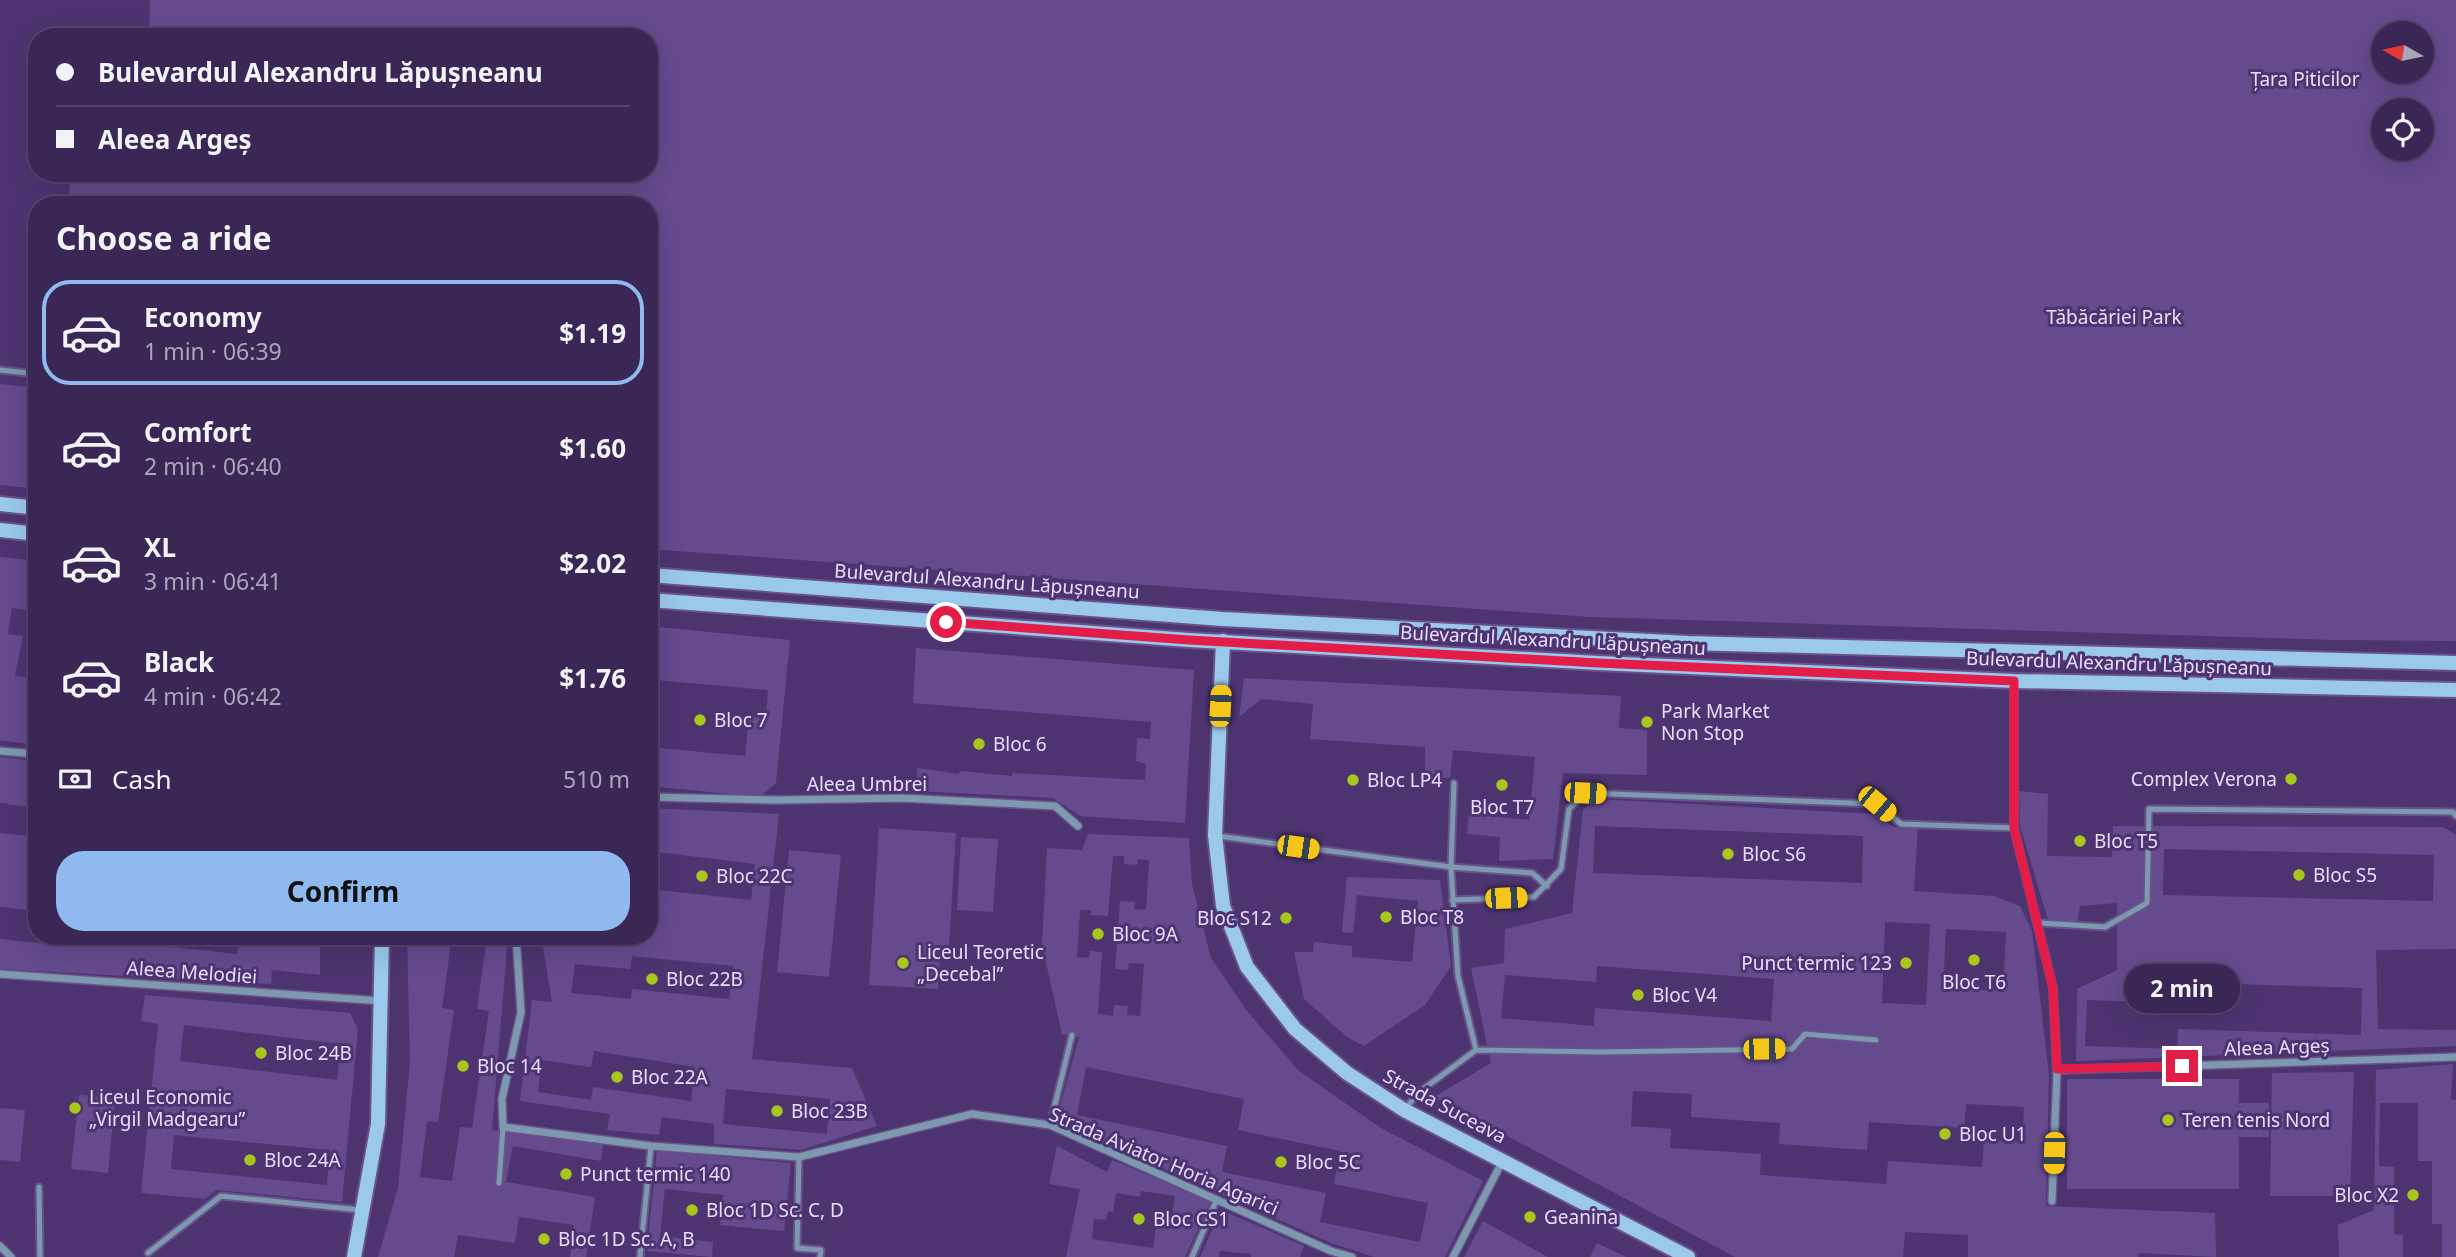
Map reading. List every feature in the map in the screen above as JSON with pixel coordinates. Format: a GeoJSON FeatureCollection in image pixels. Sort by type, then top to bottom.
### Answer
{"type":"FeatureCollection","features":[{"type":"Feature","properties":{"kind":"main road"},"geometry":{"type":"LineString","coordinates":[[0,504],[28,507]]}},
{"type":"Feature","properties":{"kind":"main road"},"geometry":{"type":"LineString","coordinates":[[0,530],[28,533]]}},
{"type":"Feature","properties":{"kind":"main road","name":"Bulevardul Alexandru Lăpușneanu"},"geometry":{"type":"LineString","coordinates":[[658,576],[1222,618],[1688,643],[2456,663]]}},
{"type":"Feature","properties":{"kind":"main road","name":"Bulevardul Alexandru Lăpușneanu"},"geometry":{"type":"LineString","coordinates":[[658,601],[1223,641],[1598,663],[2014,681],[2456,690]]}},
{"type":"Feature","properties":{"kind":"main road","name":"Strada Suceava"},"geometry":{"type":"LineString","coordinates":[[1223,641],[1215,835],[1223,906],[1247,967],[1295,1029],[1347,1073],[1404,1110],[1688,1257]]}},
{"type":"Feature","properties":{"kind":"main road"},"geometry":{"type":"LineString","coordinates":[[354,1257],[378,1124],[383,1001],[382,945]]}},
{"type":"Feature","properties":{"kind":"street"},"geometry":{"type":"LineString","coordinates":[[2014,681],[2014,828],[2040,923],[2053,988],[2057,1069],[2052,1202]]}},
{"type":"Feature","properties":{"kind":"street"},"geometry":{"type":"LineString","coordinates":[[0,751],[28,753]]}},
{"type":"Feature","properties":{"kind":"street","name":"Aleea Umbrei"},"geometry":{"type":"LineString","coordinates":[[658,797],[778,800],[902,797],[1055,806],[1078,827]]}},
{"type":"Feature","properties":{"kind":"street"},"geometry":{"type":"LineString","coordinates":[[503,1127],[502,1099],[521,1012],[517,945]]}},
{"type":"Feature","properties":{"kind":"street","name":"Aleea Melodiei"},"geometry":{"type":"LineString","coordinates":[[0,974],[383,1001]]}},
{"type":"Feature","properties":{"kind":"street","name":"Aleea Argeș"},"geometry":{"type":"LineString","coordinates":[[2057,1069],[2456,1057]]}},
{"type":"Feature","properties":{"kind":"street","name":"Strada Aviator Horia Agarici"},"geometry":{"type":"LineString","coordinates":[[503,1127],[651,1146],[799,1157],[972,1114],[1050,1125],[1331,1251],[1352,1257]]}},
{"type":"Feature","properties":{"kind":"street"},"geometry":{"type":"LineString","coordinates":[[1453,1257],[1503,1159]]}},
{"type":"Feature","properties":{"kind":"street"},"geometry":{"type":"LineString","coordinates":[[0,1246],[11,1257]]}},
{"type":"Feature","properties":{"kind":"lane"},"geometry":{"type":"LineString","coordinates":[[0,370],[28,373]]}},
{"type":"Feature","properties":{"kind":"lane"},"geometry":{"type":"LineString","coordinates":[[1454,783],[1451,867],[1458,976],[1476,1050]]}},
{"type":"Feature","properties":{"kind":"lane"},"geometry":{"type":"LineString","coordinates":[[1452,900],[1534,897],[1561,869],[1569,809],[1585,793],[1877,804],[1900,824],[2014,828]]}},
{"type":"Feature","properties":{"kind":"lane"},"geometry":{"type":"LineString","coordinates":[[2040,923],[2105,927],[2147,903],[2149,809],[2452,812],[2456,816]]}},
{"type":"Feature","properties":{"kind":"lane"},"geometry":{"type":"LineString","coordinates":[[1215,835],[1451,867],[1532,873],[1547,886]]}},
{"type":"Feature","properties":{"kind":"lane"},"geometry":{"type":"LineString","coordinates":[[1404,1110],[1418,1093],[1476,1050],[1600,1052],[1792,1049],[1805,1034],[1877,1040]]}},
{"type":"Feature","properties":{"kind":"lane"},"geometry":{"type":"LineString","coordinates":[[1050,1125],[1072,1035]]}},
{"type":"Feature","properties":{"kind":"lane"},"geometry":{"type":"LineString","coordinates":[[499,1183],[503,1127]]}},
{"type":"Feature","properties":{"kind":"lane"},"geometry":{"type":"LineString","coordinates":[[640,1257],[651,1146]]}},
{"type":"Feature","properties":{"kind":"lane"},"geometry":{"type":"LineString","coordinates":[[799,1157],[797,1248],[821,1250],[820,1257]]}},
{"type":"Feature","properties":{"kind":"lane"},"geometry":{"type":"LineString","coordinates":[[39,1186],[40,1257]]}},
{"type":"Feature","properties":{"kind":"lane"},"geometry":{"type":"LineString","coordinates":[[148,1253],[221,1196],[364,1210]]}},
{"type":"Feature","properties":{"kind":"lane"},"geometry":{"type":"LineString","coordinates":[[1192,1257],[1217,1199]]}},
{"type":"Feature","properties":{"kind":"green space","name":"Tăbăcăriei Park"},"geometry":{"type":"Polygon","coordinates":[[[150,0],[2456,0],[2456,641],[2334,640],[1590,617],[658,550],[658,196],[69,196],[70,182],[658,182],[658,28],[149,28],[150,0]]]}},
{"type":"Feature","properties":{"kind":"green space"},"geometry":{"type":"Polygon","coordinates":[[[0,384],[28,387],[28,488],[0,485],[0,384]]]}},
{"type":"Feature","properties":{"kind":"green space"},"geometry":{"type":"Polygon","coordinates":[[[0,557],[28,560],[28,610],[12,608],[8,634],[23,636],[15,676],[28,678],[28,744],[0,740],[0,557]]]}},
{"type":"Feature","properties":{"kind":"green space"},"geometry":{"type":"Polygon","coordinates":[[[658,627],[790,640],[776,783],[760,797],[658,787],[658,748],[745,756],[749,716],[766,717],[768,690],[658,680],[658,627]]]}},
{"type":"Feature","properties":{"kind":"green space"},"geometry":{"type":"Polygon","coordinates":[[[916,648],[1194,670],[1185,823],[1080,816],[1053,798],[916,791],[917,768],[959,774],[960,771],[1012,776],[1013,773],[1145,780],[1146,764],[1136,761],[1137,738],[1150,739],[1151,722],[913,703],[916,648]]]}},
{"type":"Feature","properties":{"kind":"green space"},"geometry":{"type":"Polygon","coordinates":[[[1244,678],[1621,696],[1619,728],[1647,730],[1647,775],[1563,773],[1553,859],[1499,861],[1500,837],[1467,834],[1469,814],[1529,820],[1535,757],[1453,750],[1450,778],[1425,776],[1425,747],[1310,739],[1313,704],[1261,699],[1239,717],[1244,678]]]}},
{"type":"Feature","properties":{"kind":"green space"},"geometry":{"type":"Polygon","coordinates":[[[0,757],[28,760],[28,807],[0,803],[0,757]]]}},
{"type":"Feature","properties":{"kind":"green space"},"geometry":{"type":"Polygon","coordinates":[[[2019,791],[2048,794],[2047,856],[2112,857],[2113,826],[2443,827],[2456,835],[2456,949],[2376,950],[2378,1029],[2456,1030],[2456,1046],[2076,1061],[2077,989],[2117,970],[2117,903],[2080,906],[2077,924],[2049,923],[2020,826],[2019,791]],[[2164,849],[2163,895],[2433,901],[2434,855],[2164,849]],[[2175,982],[2174,1003],[2087,1000],[2085,1046],[2177,1049],[2178,1029],[2361,1035],[2362,988],[2175,982]]]}},
{"type":"Feature","properties":{"kind":"green space"},"geometry":{"type":"Polygon","coordinates":[[[1596,799],[1876,814],[1893,827],[1918,828],[1914,891],[1994,896],[2020,906],[2032,931],[2049,1074],[2046,1206],[2215,1213],[2216,1257],[2139,1253],[2138,1257],[1968,1257],[1968,1235],[1905,1232],[1903,1257],[1735,1257],[1434,1097],[1491,1063],[1471,968],[1504,963],[1505,929],[1572,913],[1583,810],[1596,799]],[[1595,826],[1593,873],[1862,883],[1863,836],[1595,826]],[[1885,922],[1882,1003],[1926,1005],[1930,924],[1885,922]],[[1946,929],[1943,988],[2003,991],[2006,932],[1946,929]],[[1597,966],[1596,982],[1505,975],[1501,1018],[1594,1026],[1595,1008],[1771,1021],[1774,979],[1597,966]],[[1633,1091],[1631,1126],[1671,1129],[1670,1148],[1761,1154],[1760,1175],[1886,1184],[1888,1161],[1982,1167],[1984,1140],[2022,1142],[2024,1107],[1966,1104],[1964,1128],[1869,1122],[1867,1150],[1779,1144],[1780,1123],[1691,1117],[1692,1094],[1633,1091]]]}},
{"type":"Feature","properties":{"kind":"green space"},"geometry":{"type":"Polygon","coordinates":[[[658,808],[779,814],[752,1059],[852,1068],[877,1126],[801,1150],[714,1144],[714,1124],[662,1117],[659,1135],[607,1130],[610,1114],[520,1101],[532,1000],[552,1002],[542,945],[658,945],[658,890],[751,900],[755,864],[658,852],[658,808]],[[632,956],[630,969],[575,964],[571,993],[631,999],[632,989],[729,999],[733,966],[632,956]],[[594,1051],[591,1067],[542,1060],[538,1092],[591,1100],[593,1087],[691,1101],[695,1067],[594,1051]],[[726,1089],[723,1124],[827,1134],[830,1099],[726,1089]]]}},
{"type":"Feature","properties":{"kind":"green space"},"geometry":{"type":"Polygon","coordinates":[[[879,828],[956,833],[949,946],[941,946],[938,989],[869,985],[879,828]]]}},
{"type":"Feature","properties":{"kind":"green space"},"geometry":{"type":"Polygon","coordinates":[[[0,833],[28,836],[28,910],[0,907],[0,833]]]}},
{"type":"Feature","properties":{"kind":"green space"},"geometry":{"type":"Polygon","coordinates":[[[1088,834],[1189,838],[1192,884],[1211,958],[1247,1011],[1299,1071],[1381,1128],[1483,1181],[1445,1257],[1374,1257],[1331,1243],[1056,1121],[1079,1037],[1062,1034],[1042,945],[1047,848],[1082,850],[1088,834]],[[1113,856],[1108,916],[1091,915],[1091,910],[1080,910],[1077,957],[1089,958],[1090,951],[1102,952],[1098,1014],[1113,1016],[1114,1005],[1128,1006],[1127,1015],[1140,1016],[1144,964],[1129,963],[1128,970],[1115,969],[1120,901],[1135,902],[1134,909],[1146,910],[1149,860],[1138,859],[1137,865],[1124,864],[1124,856],[1113,856]],[[1086,1067],[1077,1115],[1227,1146],[1222,1172],[1326,1193],[1320,1222],[1420,1242],[1428,1203],[1334,1184],[1340,1151],[1238,1130],[1244,1099],[1086,1067]]]}},
{"type":"Feature","properties":{"kind":"green space"},"geometry":{"type":"Polygon","coordinates":[[[961,837],[998,839],[993,912],[957,910],[961,837]]]}},
{"type":"Feature","properties":{"kind":"green space"},"geometry":{"type":"Polygon","coordinates":[[[789,850],[841,855],[829,977],[777,972],[789,850]]]}},
{"type":"Feature","properties":{"kind":"green space"},"geometry":{"type":"Polygon","coordinates":[[[1347,877],[1440,880],[1451,966],[1425,1005],[1364,1046],[1347,1037],[1304,999],[1294,952],[1313,952],[1314,942],[1352,946],[1352,957],[1412,962],[1418,901],[1357,895],[1353,933],[1342,932],[1347,877]]]}},
{"type":"Feature","properties":{"kind":"green space"},"geometry":{"type":"Polygon","coordinates":[[[0,939],[28,942],[28,945],[153,945],[237,954],[238,945],[320,945],[320,975],[272,970],[271,984],[0,969],[0,939]]]}},
{"type":"Feature","properties":{"kind":"green space"},"geometry":{"type":"Polygon","coordinates":[[[407,945],[451,945],[442,1008],[454,1010],[438,1122],[427,1121],[420,1177],[452,1181],[460,1127],[472,1128],[489,1011],[477,1009],[486,945],[507,945],[492,1130],[603,1144],[601,1161],[513,1146],[506,1182],[595,1197],[586,1257],[570,1257],[574,1225],[519,1217],[515,1243],[458,1235],[454,1257],[378,1257],[398,1188],[410,1062],[407,945]]]}},
{"type":"Feature","properties":{"kind":"green space"},"geometry":{"type":"Polygon","coordinates":[[[145,995],[350,1013],[358,1029],[342,1202],[216,1190],[205,1199],[141,1193],[158,1024],[141,1021],[145,995]],[[184,1025],[180,1061],[337,1080],[341,1044],[184,1025]],[[174,1135],[171,1169],[327,1185],[330,1150],[174,1135]]]}},
{"type":"Feature","properties":{"kind":"green space"},"geometry":{"type":"Polygon","coordinates":[[[2453,1064],[2451,1099],[2456,1100],[2456,1257],[2442,1257],[2442,1224],[2432,1224],[2432,1161],[2418,1161],[2418,1103],[2380,1103],[2379,1166],[2394,1167],[2394,1234],[2403,1235],[2403,1257],[2339,1257],[2338,1225],[2374,1210],[2376,1070],[2453,1064]]]}},
{"type":"Feature","properties":{"kind":"green space"},"geometry":{"type":"Polygon","coordinates":[[[2354,1072],[2350,1196],[2270,1196],[2272,1073],[2354,1072]]]}},
{"type":"Feature","properties":{"kind":"green space","name":"Teren tenis Nord"},"geometry":{"type":"Polygon","coordinates":[[[2067,1079],[2239,1079],[2239,1103],[2269,1103],[2269,1137],[2239,1137],[2239,1189],[2067,1189],[2067,1079]]]}},
{"type":"Feature","properties":{"kind":"green space"},"geometry":{"type":"Polygon","coordinates":[[[79,1095],[115,1098],[108,1173],[71,1169],[79,1095]]]}},
{"type":"Feature","properties":{"kind":"green space"},"geometry":{"type":"Polygon","coordinates":[[[0,1108],[25,1110],[20,1162],[0,1160],[0,1108]]]}},
{"type":"Feature","properties":{"kind":"green space"},"geometry":{"type":"Polygon","coordinates":[[[1057,1146],[1107,1172],[1112,1160],[1211,1201],[1185,1257],[1066,1257],[1080,1189],[1049,1184],[1057,1146]],[[1141,1191],[1140,1197],[1116,1193],[1113,1212],[1108,1211],[1106,1220],[1094,1219],[1092,1239],[1153,1248],[1157,1222],[1171,1224],[1175,1196],[1141,1191]]]}},
{"type":"Feature","properties":{"kind":"green space"},"geometry":{"type":"Polygon","coordinates":[[[657,1150],[791,1163],[784,1231],[720,1225],[723,1195],[665,1189],[660,1236],[713,1242],[712,1257],[647,1251],[657,1150]]]}},
{"type":"Feature","properties":{"kind":"green space"},"geometry":{"type":"Polygon","coordinates":[[[1221,1210],[1304,1246],[1300,1257],[1251,1257],[1251,1254],[1220,1251],[1219,1257],[1200,1257],[1221,1210]]]}},
{"type":"Feature","properties":{"kind":"green space"},"geometry":{"type":"Polygon","coordinates":[[[1483,1221],[1548,1257],[1464,1257],[1483,1221]]]}},
{"type":"Feature","properties":{"kind":"green space"},"geometry":{"type":"Polygon","coordinates":[[[1597,1243],[1626,1257],[1590,1257],[1597,1243]]]}},
{"type":"Feature","properties":{"kind":"place","name":"Bloc 7"},"geometry":{"type":"Point","coordinates":[700,720]}},
{"type":"Feature","properties":{"kind":"place","name":"Park Market Non Stop"},"geometry":{"type":"Point","coordinates":[1647,722]}},
{"type":"Feature","properties":{"kind":"place","name":"Bloc 6"},"geometry":{"type":"Point","coordinates":[979,744]}},
{"type":"Feature","properties":{"kind":"place","name":"Complex Verona"},"geometry":{"type":"Point","coordinates":[2291,779]}},
{"type":"Feature","properties":{"kind":"place","name":"Bloc LP4"},"geometry":{"type":"Point","coordinates":[1353,780]}},
{"type":"Feature","properties":{"kind":"place","name":"Bloc T7"},"geometry":{"type":"Point","coordinates":[1502,785]}},
{"type":"Feature","properties":{"kind":"place","name":"Bloc T5"},"geometry":{"type":"Point","coordinates":[2080,841]}},
{"type":"Feature","properties":{"kind":"place","name":"Bloc S6"},"geometry":{"type":"Point","coordinates":[1728,854]}},
{"type":"Feature","properties":{"kind":"place","name":"Bloc S5"},"geometry":{"type":"Point","coordinates":[2299,875]}},
{"type":"Feature","properties":{"kind":"place","name":"Bloc 22C"},"geometry":{"type":"Point","coordinates":[702,876]}},
{"type":"Feature","properties":{"kind":"place","name":"Bloc T8"},"geometry":{"type":"Point","coordinates":[1386,917]}},
{"type":"Feature","properties":{"kind":"place","name":"Bloc S12"},"geometry":{"type":"Point","coordinates":[1286,918]}},
{"type":"Feature","properties":{"kind":"place","name":"Bloc 9A"},"geometry":{"type":"Point","coordinates":[1098,934]}},
{"type":"Feature","properties":{"kind":"place","name":"Bloc T6"},"geometry":{"type":"Point","coordinates":[1974,960]}},
{"type":"Feature","properties":{"kind":"place","name":"Liceul Teoretic „Decebal”"},"geometry":{"type":"Point","coordinates":[903,963]}},
{"type":"Feature","properties":{"kind":"place","name":"Punct termic 123"},"geometry":{"type":"Point","coordinates":[1906,963]}},
{"type":"Feature","properties":{"kind":"place","name":"Bloc 22B"},"geometry":{"type":"Point","coordinates":[652,979]}},
{"type":"Feature","properties":{"kind":"place","name":"Bloc V4"},"geometry":{"type":"Point","coordinates":[1638,995]}},
{"type":"Feature","properties":{"kind":"place","name":"Bloc 24B"},"geometry":{"type":"Point","coordinates":[261,1053]}},
{"type":"Feature","properties":{"kind":"place","name":"Bloc 14"},"geometry":{"type":"Point","coordinates":[463,1066]}},
{"type":"Feature","properties":{"kind":"place","name":"Bloc 22A"},"geometry":{"type":"Point","coordinates":[617,1077]}},
{"type":"Feature","properties":{"kind":"place","name":"Liceul Economic „Virgil Madgearu”"},"geometry":{"type":"Point","coordinates":[75,1108]}},
{"type":"Feature","properties":{"kind":"place","name":"Bloc 23B"},"geometry":{"type":"Point","coordinates":[777,1111]}},
{"type":"Feature","properties":{"kind":"place","name":"Teren tenis Nord"},"geometry":{"type":"Point","coordinates":[2168,1120]}},
{"type":"Feature","properties":{"kind":"place","name":"Bloc U1"},"geometry":{"type":"Point","coordinates":[1945,1134]}},
{"type":"Feature","properties":{"kind":"place","name":"Bloc 24A"},"geometry":{"type":"Point","coordinates":[250,1160]}},
{"type":"Feature","properties":{"kind":"place","name":"Bloc 5C"},"geometry":{"type":"Point","coordinates":[1281,1162]}},
{"type":"Feature","properties":{"kind":"place","name":"Punct termic 140"},"geometry":{"type":"Point","coordinates":[566,1174]}},
{"type":"Feature","properties":{"kind":"place","name":"Bloc X2"},"geometry":{"type":"Point","coordinates":[2413,1195]}},
{"type":"Feature","properties":{"kind":"place","name":"Bloc 1D Sc. C, D"},"geometry":{"type":"Point","coordinates":[692,1210]}},
{"type":"Feature","properties":{"kind":"place","name":"Geanina"},"geometry":{"type":"Point","coordinates":[1530,1217]}},
{"type":"Feature","properties":{"kind":"place","name":"Bloc CS1"},"geometry":{"type":"Point","coordinates":[1139,1219]}},
{"type":"Feature","properties":{"kind":"place","name":"Bloc 1D Sc. A, B"},"geometry":{"type":"Point","coordinates":[544,1239]}},
{"type":"Feature","properties":{"kind":"route"},"geometry":{"type":"LineString","coordinates":[[946,622],[1189,640],[1598,663],[2014,681],[2014,828],[2040,923],[2053,988],[2057,1069],[2182,1066]]}},
{"type":"Feature","properties":{"kind":"park label","name":"Țara Piticilor"},"geometry":{"type":"Point","coordinates":[2305,79]}}]}
